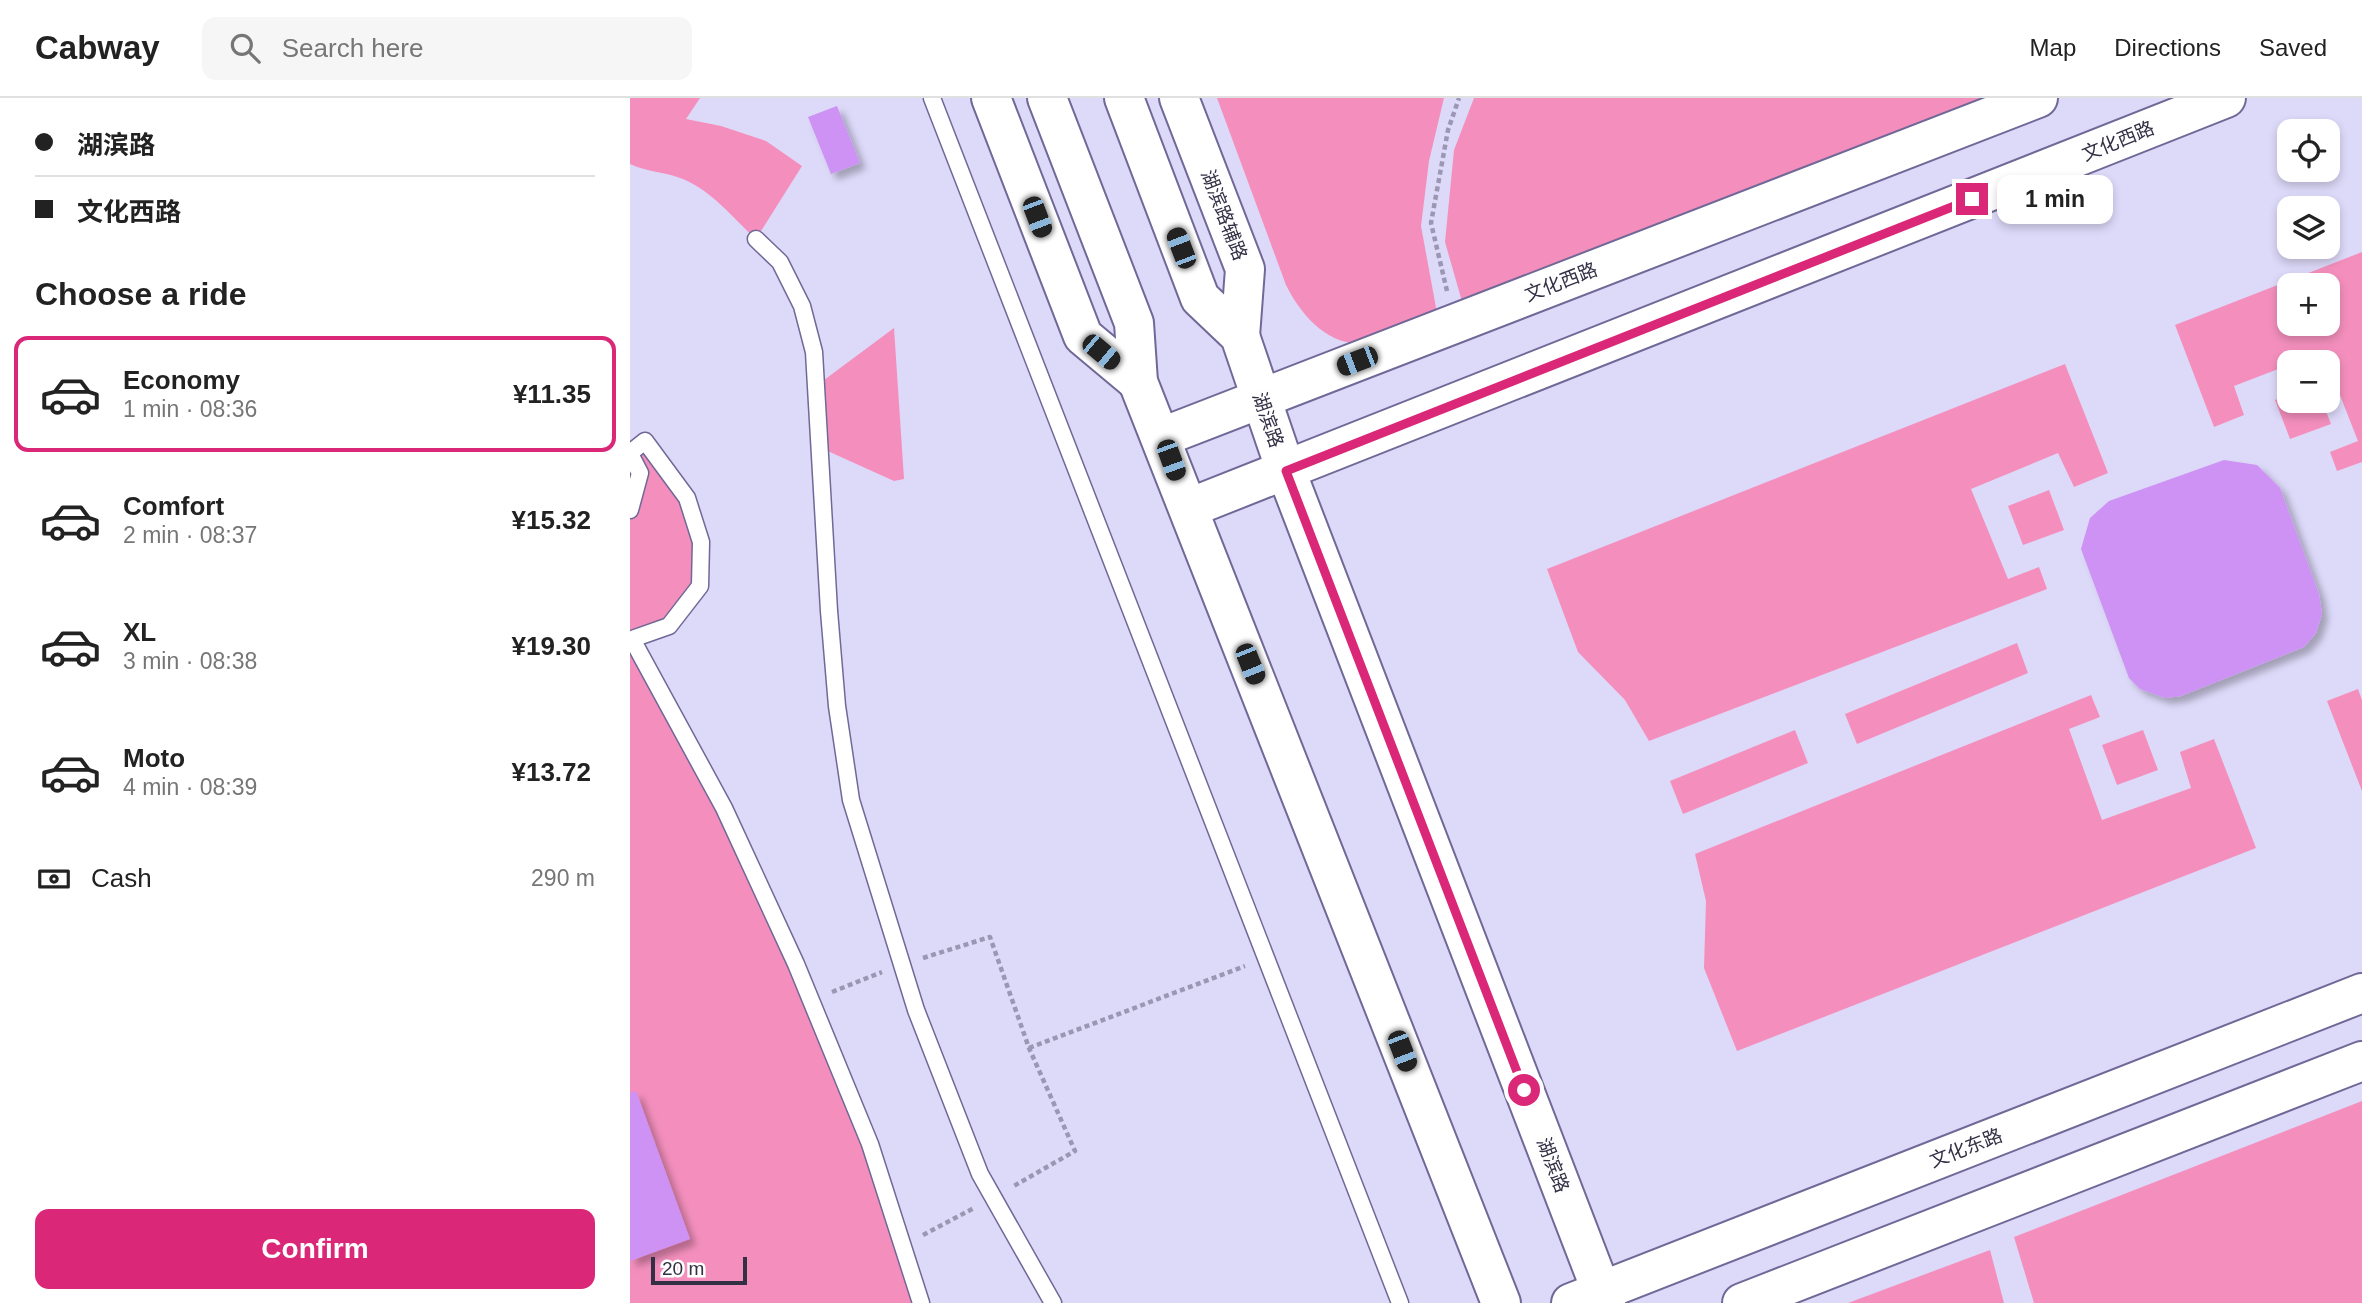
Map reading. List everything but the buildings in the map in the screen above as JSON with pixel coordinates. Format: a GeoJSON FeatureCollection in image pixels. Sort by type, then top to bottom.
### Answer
{"type":"FeatureCollection","features":[{"type":"Feature","properties":{"kind":"street"},"geometry":{"type":"LineString","coordinates":[[991,98],[1083,336],[1138,382]]}},
{"type":"Feature","properties":{"kind":"street"},"geometry":{"type":"LineString","coordinates":[[1047,98],[1134,323],[1138,382],[1162,437],[1501,1303]]}},
{"type":"Feature","properties":{"kind":"street","name":"湖滨路"},"geometry":{"type":"LineString","coordinates":[[1124,98],[1200,298],[1240,336],[1286,471],[1593,1299]]}},
{"type":"Feature","properties":{"kind":"street","name":"湖滨路辅路"},"geometry":{"type":"LineString","coordinates":[[1179,98],[1245,269],[1240,336]]}},
{"type":"Feature","properties":{"kind":"street","name":"文化西路"},"geometry":{"type":"LineString","coordinates":[[1162,437],[2038,98]]}},
{"type":"Feature","properties":{"kind":"street","name":"文化西路"},"geometry":{"type":"LineString","coordinates":[[1189,508],[2226,98]]}},
{"type":"Feature","properties":{"kind":"street","name":"文化东路"},"geometry":{"type":"LineString","coordinates":[[1593,1299],[2362,993]]}},
{"type":"Feature","properties":{"kind":"street"},"geometry":{"type":"LineString","coordinates":[[1742,1303],[2362,1061]]}},
{"type":"Feature","properties":{"kind":"lane"},"geometry":{"type":"LineString","coordinates":[[932,98],[1400,1303]]}},
{"type":"Feature","properties":{"kind":"lane"},"geometry":{"type":"LineString","coordinates":[[756,239],[780,262],[802,306],[814,352],[837,706],[851,800],[915,1010],[980,1174],[1053,1303]]}},
{"type":"Feature","properties":{"kind":"lane"},"geometry":{"type":"LineString","coordinates":[[630,510],[640,473],[630,454],[645,441],[687,498],[701,542],[700,586],[669,626],[632,639],[724,808],[811,1001],[870,1144],[920,1303]]}},
{"type":"Feature","properties":{"kind":"path"},"geometry":{"type":"LineString","coordinates":[[1455,323],[1431,223],[1448,130],[1459,98]]}},
{"type":"Feature","properties":{"kind":"path"},"geometry":{"type":"LineString","coordinates":[[811,1001],[902,965],[990,937],[1029,1048],[1075,1151],[994,1198],[903,1245]]}},
{"type":"Feature","properties":{"kind":"path"},"geometry":{"type":"LineString","coordinates":[[1029,1048],[1266,958]]}},
{"type":"Feature","properties":{"kind":"shaded area"},"geometry":{"type":"Polygon","coordinates":[[[630,98],[700,98],[686,119],[721,126],[766,141],[802,166],[756,239],[713,198],[694,184],[630,164],[630,98]]]}},
{"type":"Feature","properties":{"kind":"shaded area"},"geometry":{"type":"Polygon","coordinates":[[[1217,98],[1444,98],[1429,161],[1421,226],[1437,313],[1365,343],[1339,340],[1317,327],[1299,307],[1286,285],[1217,98]]]}},
{"type":"Feature","properties":{"kind":"shaded area"},"geometry":{"type":"Polygon","coordinates":[[[1474,98],[1998,98],[1463,305],[1445,242],[1454,150],[1474,98]]]}},
{"type":"Feature","properties":{"kind":"shaded area"},"geometry":{"type":"Polygon","coordinates":[[[2362,252],[2362,462],[2337,471],[2330,452],[2358,441],[2340,395],[2340,350],[2277,350],[2277,370],[2234,386],[2244,415],[2214,427],[2175,325],[2277,285],[2277,336],[2340,336],[2340,273],[2308,273],[2362,252]]]}},
{"type":"Feature","properties":{"kind":"shaded area"},"geometry":{"type":"Polygon","coordinates":[[[894,328],[904,479],[894,481],[821,448],[816,386],[894,328]]]}},
{"type":"Feature","properties":{"kind":"shaded area"},"geometry":{"type":"Polygon","coordinates":[[[2065,364],[2108,473],[2074,487],[2058,453],[1971,489],[2008,579],[2039,567],[2047,589],[1649,741],[1625,700],[1578,652],[1547,569],[2065,364]]]}},
{"type":"Feature","properties":{"kind":"shaded area"},"geometry":{"type":"Polygon","coordinates":[[[2280,413],[2327,413],[2331,424],[2290,439],[2280,413]]]}},
{"type":"Feature","properties":{"kind":"shaded area"},"geometry":{"type":"Polygon","coordinates":[[[645,441],[687,498],[700,586],[669,626],[633,638],[796,964],[921,1303],[630,1303],[630,510],[640,473],[630,454],[645,441]]]}},
{"type":"Feature","properties":{"kind":"shaded area"},"geometry":{"type":"Polygon","coordinates":[[[2049,490],[2064,530],[2023,545],[2008,506],[2049,490]]]}},
{"type":"Feature","properties":{"kind":"shaded area"},"geometry":{"type":"Polygon","coordinates":[[[2017,643],[2028,673],[1857,744],[1845,714],[2017,643]]]}},
{"type":"Feature","properties":{"kind":"shaded area"},"geometry":{"type":"Polygon","coordinates":[[[2358,689],[2362,700],[2362,791],[2327,701],[2358,689]]]}},
{"type":"Feature","properties":{"kind":"shaded area"},"geometry":{"type":"Polygon","coordinates":[[[2091,695],[2100,717],[2069,729],[2102,820],[2191,788],[2180,752],[2214,739],[2256,848],[1737,1051],[1704,968],[1706,901],[1695,854],[2091,695]]]}},
{"type":"Feature","properties":{"kind":"shaded area"},"geometry":{"type":"Polygon","coordinates":[[[1795,730],[1808,763],[1683,814],[1670,781],[1795,730]]]}},
{"type":"Feature","properties":{"kind":"shaded area"},"geometry":{"type":"Polygon","coordinates":[[[2143,730],[2158,770],[2117,785],[2102,745],[2143,730]]]}},
{"type":"Feature","properties":{"kind":"shaded area"},"geometry":{"type":"Polygon","coordinates":[[[2362,1101],[2362,1303],[2034,1303],[2014,1237],[2362,1101]]]}},
{"type":"Feature","properties":{"kind":"shaded area"},"geometry":{"type":"Polygon","coordinates":[[[1990,1250],[2004,1303],[1848,1303],[1990,1250]]]}},
{"type":"Feature","properties":{"kind":"route"},"geometry":{"type":"LineString","coordinates":[[1524,1090],[1286,471],[1972,199]]}}]}
